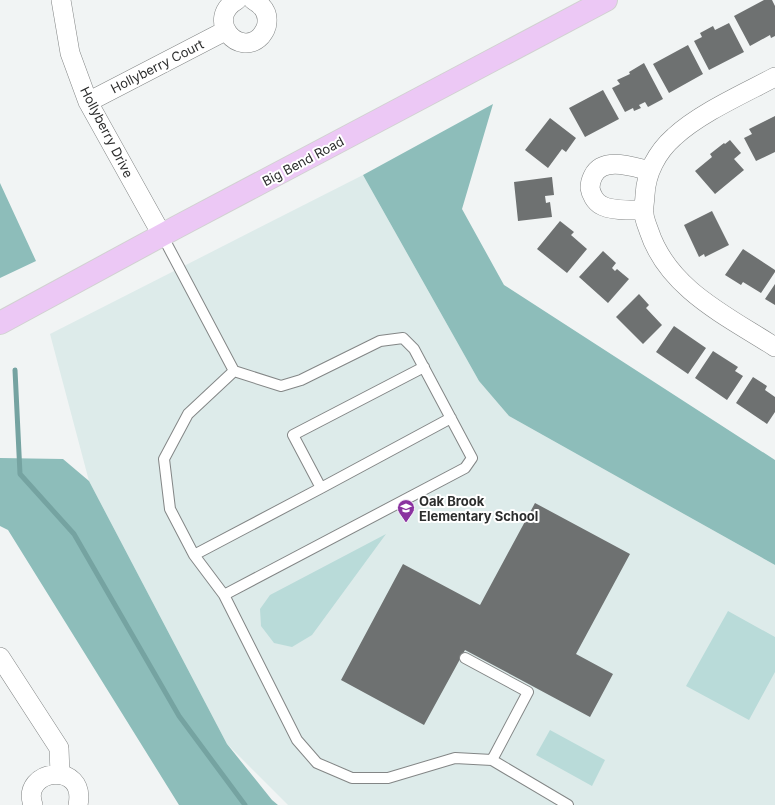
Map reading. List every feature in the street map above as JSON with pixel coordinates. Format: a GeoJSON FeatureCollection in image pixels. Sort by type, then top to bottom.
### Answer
{"type":"FeatureCollection","features":[{"type":"Feature","properties":{"kind":"main road","name":"Big Bend Road"},"geometry":{"type":"LineString","coordinates":[[0,322],[606,0]]}},
{"type":"Feature","properties":{"kind":"street","name":"Hollyberry Drive"},"geometry":{"type":"LineString","coordinates":[[61,0],[70,53],[88,102],[162,235]]}},
{"type":"Feature","properties":{"kind":"street"},"geometry":{"type":"LineString","coordinates":[[237,0],[227,9],[223,24],[226,31],[233,39],[247,43],[255,41],[264,33],[267,26],[265,10],[259,3],[253,0]]}},
{"type":"Feature","properties":{"kind":"street","name":"Hollyberry Court"},"geometry":{"type":"LineString","coordinates":[[88,102],[226,31]]}},
{"type":"Feature","properties":{"kind":"street"},"geometry":{"type":"LineString","coordinates":[[775,77],[699,118],[674,136],[661,150],[650,171],[645,191],[644,210],[651,236],[659,254],[672,273],[705,303],[775,347]]}},
{"type":"Feature","properties":{"kind":"street"},"geometry":{"type":"LineString","coordinates":[[644,210],[608,208],[600,205],[593,197],[590,190],[590,182],[595,172],[609,164],[617,164],[650,171]]}},
{"type":"Feature","properties":{"kind":"street"},"geometry":{"type":"LineString","coordinates":[[0,657],[60,748],[60,774]]}},
{"type":"Feature","properties":{"kind":"street"},"geometry":{"type":"LineString","coordinates":[[33,805],[32,794],[34,787],[45,776],[52,774],[60,774],[74,782],[78,789],[78,805]]}},
{"type":"Feature","properties":{"kind":"lane"},"geometry":{"type":"LineString","coordinates":[[162,235],[234,371],[281,386],[301,380],[380,341],[403,338],[414,349],[472,458],[465,468],[224,595]]}},
{"type":"Feature","properties":{"kind":"lane"},"geometry":{"type":"LineString","coordinates":[[321,488],[293,435],[424,367]]}},
{"type":"Feature","properties":{"kind":"lane"},"geometry":{"type":"LineString","coordinates":[[234,371],[188,414],[164,459],[170,509],[194,555],[224,595],[297,740],[318,763],[352,778],[388,778],[455,758],[492,760],[568,805]]}},
{"type":"Feature","properties":{"kind":"lane"},"geometry":{"type":"LineString","coordinates":[[194,555],[451,418]]}},
{"type":"Feature","properties":{"kind":"lane"},"geometry":{"type":"LineString","coordinates":[[465,658],[528,692],[492,760]]}},
{"type":"Feature","properties":{"kind":"shaded area"},"geometry":{"type":"Polygon","coordinates":[[[493,104],[462,209],[504,285],[775,460],[775,565],[509,416],[479,381],[363,175],[493,104]]]}},
{"type":"Feature","properties":{"kind":"shaded area","name":"Oak Brook Elementary School"},"geometry":{"type":"Polygon","coordinates":[[[363,175],[479,381],[509,416],[775,565],[775,805],[288,805],[227,744],[89,481],[50,334],[363,175]]]}},
{"type":"Feature","properties":{"kind":"shaded area"},"geometry":{"type":"Polygon","coordinates":[[[0,183],[36,261],[0,278],[0,183]]]}},
{"type":"Feature","properties":{"kind":"shaded area"},"geometry":{"type":"Polygon","coordinates":[[[0,458],[63,459],[89,481],[227,744],[272,800],[278,805],[179,805],[8,530],[0,526],[0,458]]]}},
{"type":"Feature","properties":{"kind":"shaded area"},"geometry":{"type":"Polygon","coordinates":[[[386,534],[312,635],[292,647],[274,643],[261,626],[260,609],[270,595],[386,534]]]}},
{"type":"Feature","properties":{"kind":"shaded area"},"geometry":{"type":"Polygon","coordinates":[[[728,611],[775,637],[775,672],[749,720],[686,686],[728,611]]]}},
{"type":"Feature","properties":{"kind":"shaded area"},"geometry":{"type":"Polygon","coordinates":[[[550,730],[605,760],[592,786],[536,755],[550,730]]]}},
{"type":"Feature","properties":{"kind":"building"},"geometry":{"type":"Polygon","coordinates":[[[764,0],[772,0],[775,6],[775,36],[771,38],[770,35],[750,46],[734,16],[764,0]]]}},
{"type":"Feature","properties":{"kind":"building"},"geometry":{"type":"Polygon","coordinates":[[[729,23],[744,52],[709,70],[694,41],[702,37],[700,33],[713,26],[715,30],[729,23]]]}},
{"type":"Feature","properties":{"kind":"building"},"geometry":{"type":"Polygon","coordinates":[[[688,45],[703,74],[669,93],[653,64],[688,45]]]}},
{"type":"Feature","properties":{"kind":"building"},"geometry":{"type":"Polygon","coordinates":[[[644,63],[663,99],[648,107],[645,102],[639,105],[641,108],[634,111],[633,108],[625,112],[612,88],[620,84],[617,80],[630,74],[629,72],[644,63]]]}},
{"type":"Feature","properties":{"kind":"building"},"geometry":{"type":"Polygon","coordinates":[[[603,90],[619,119],[585,137],[569,108],[603,90]]]}},
{"type":"Feature","properties":{"kind":"building"},"geometry":{"type":"Polygon","coordinates":[[[775,116],[775,152],[756,161],[744,138],[752,134],[749,129],[775,116]]]}},
{"type":"Feature","properties":{"kind":"building"},"geometry":{"type":"Polygon","coordinates":[[[550,118],[576,138],[566,152],[562,149],[548,168],[525,150],[550,118]]]}},
{"type":"Feature","properties":{"kind":"building"},"geometry":{"type":"Polygon","coordinates":[[[730,140],[741,153],[734,159],[744,170],[715,194],[695,171],[712,157],[710,154],[730,140]]]}},
{"type":"Feature","properties":{"kind":"building"},"geometry":{"type":"Polygon","coordinates":[[[552,177],[554,195],[545,196],[546,203],[550,202],[552,217],[518,221],[514,182],[552,177]]]}},
{"type":"Feature","properties":{"kind":"building"},"geometry":{"type":"Polygon","coordinates":[[[712,211],[729,245],[705,257],[704,254],[699,257],[684,225],[712,211]]]}},
{"type":"Feature","properties":{"kind":"building"},"geometry":{"type":"Polygon","coordinates":[[[560,221],[574,232],[571,235],[587,249],[567,273],[537,249],[560,221]]]}},
{"type":"Feature","properties":{"kind":"building"},"geometry":{"type":"Polygon","coordinates":[[[743,249],[775,270],[761,293],[743,282],[741,285],[725,275],[743,249]]]}},
{"type":"Feature","properties":{"kind":"building"},"geometry":{"type":"Polygon","coordinates":[[[603,251],[616,263],[612,268],[615,271],[617,269],[629,279],[608,303],[579,277],[603,251]]]}},
{"type":"Feature","properties":{"kind":"building"},"geometry":{"type":"Polygon","coordinates":[[[775,284],[775,305],[765,299],[775,284]]]}},
{"type":"Feature","properties":{"kind":"building"},"geometry":{"type":"Polygon","coordinates":[[[639,294],[649,305],[646,308],[662,325],[643,344],[616,317],[639,294]]]}},
{"type":"Feature","properties":{"kind":"building"},"geometry":{"type":"Polygon","coordinates":[[[674,326],[706,348],[688,374],[656,352],[674,326]]]}},
{"type":"Feature","properties":{"kind":"building"},"geometry":{"type":"Polygon","coordinates":[[[713,351],[738,367],[735,371],[743,376],[727,400],[695,378],[713,351]]]}},
{"type":"Feature","properties":{"kind":"building"},"geometry":{"type":"Polygon","coordinates":[[[753,377],[767,386],[765,390],[775,397],[775,412],[767,424],[736,403],[753,377]]]}},
{"type":"Feature","properties":{"kind":"building"},"geometry":{"type":"Polygon","coordinates":[[[535,503],[630,554],[576,654],[613,674],[590,717],[465,650],[424,725],[341,680],[403,564],[480,605],[535,503]]]}},
{"type":"Feature","properties":{"kind":"waterway"},"geometry":{"type":"LineString","coordinates":[[15,370],[20,474],[74,534],[179,716],[245,805]]}},
{"type":"Feature","properties":{"kind":"place","name":"Oak Brook Elementary School"},"geometry":{"type":"Point","coordinates":[406,523]}}]}
